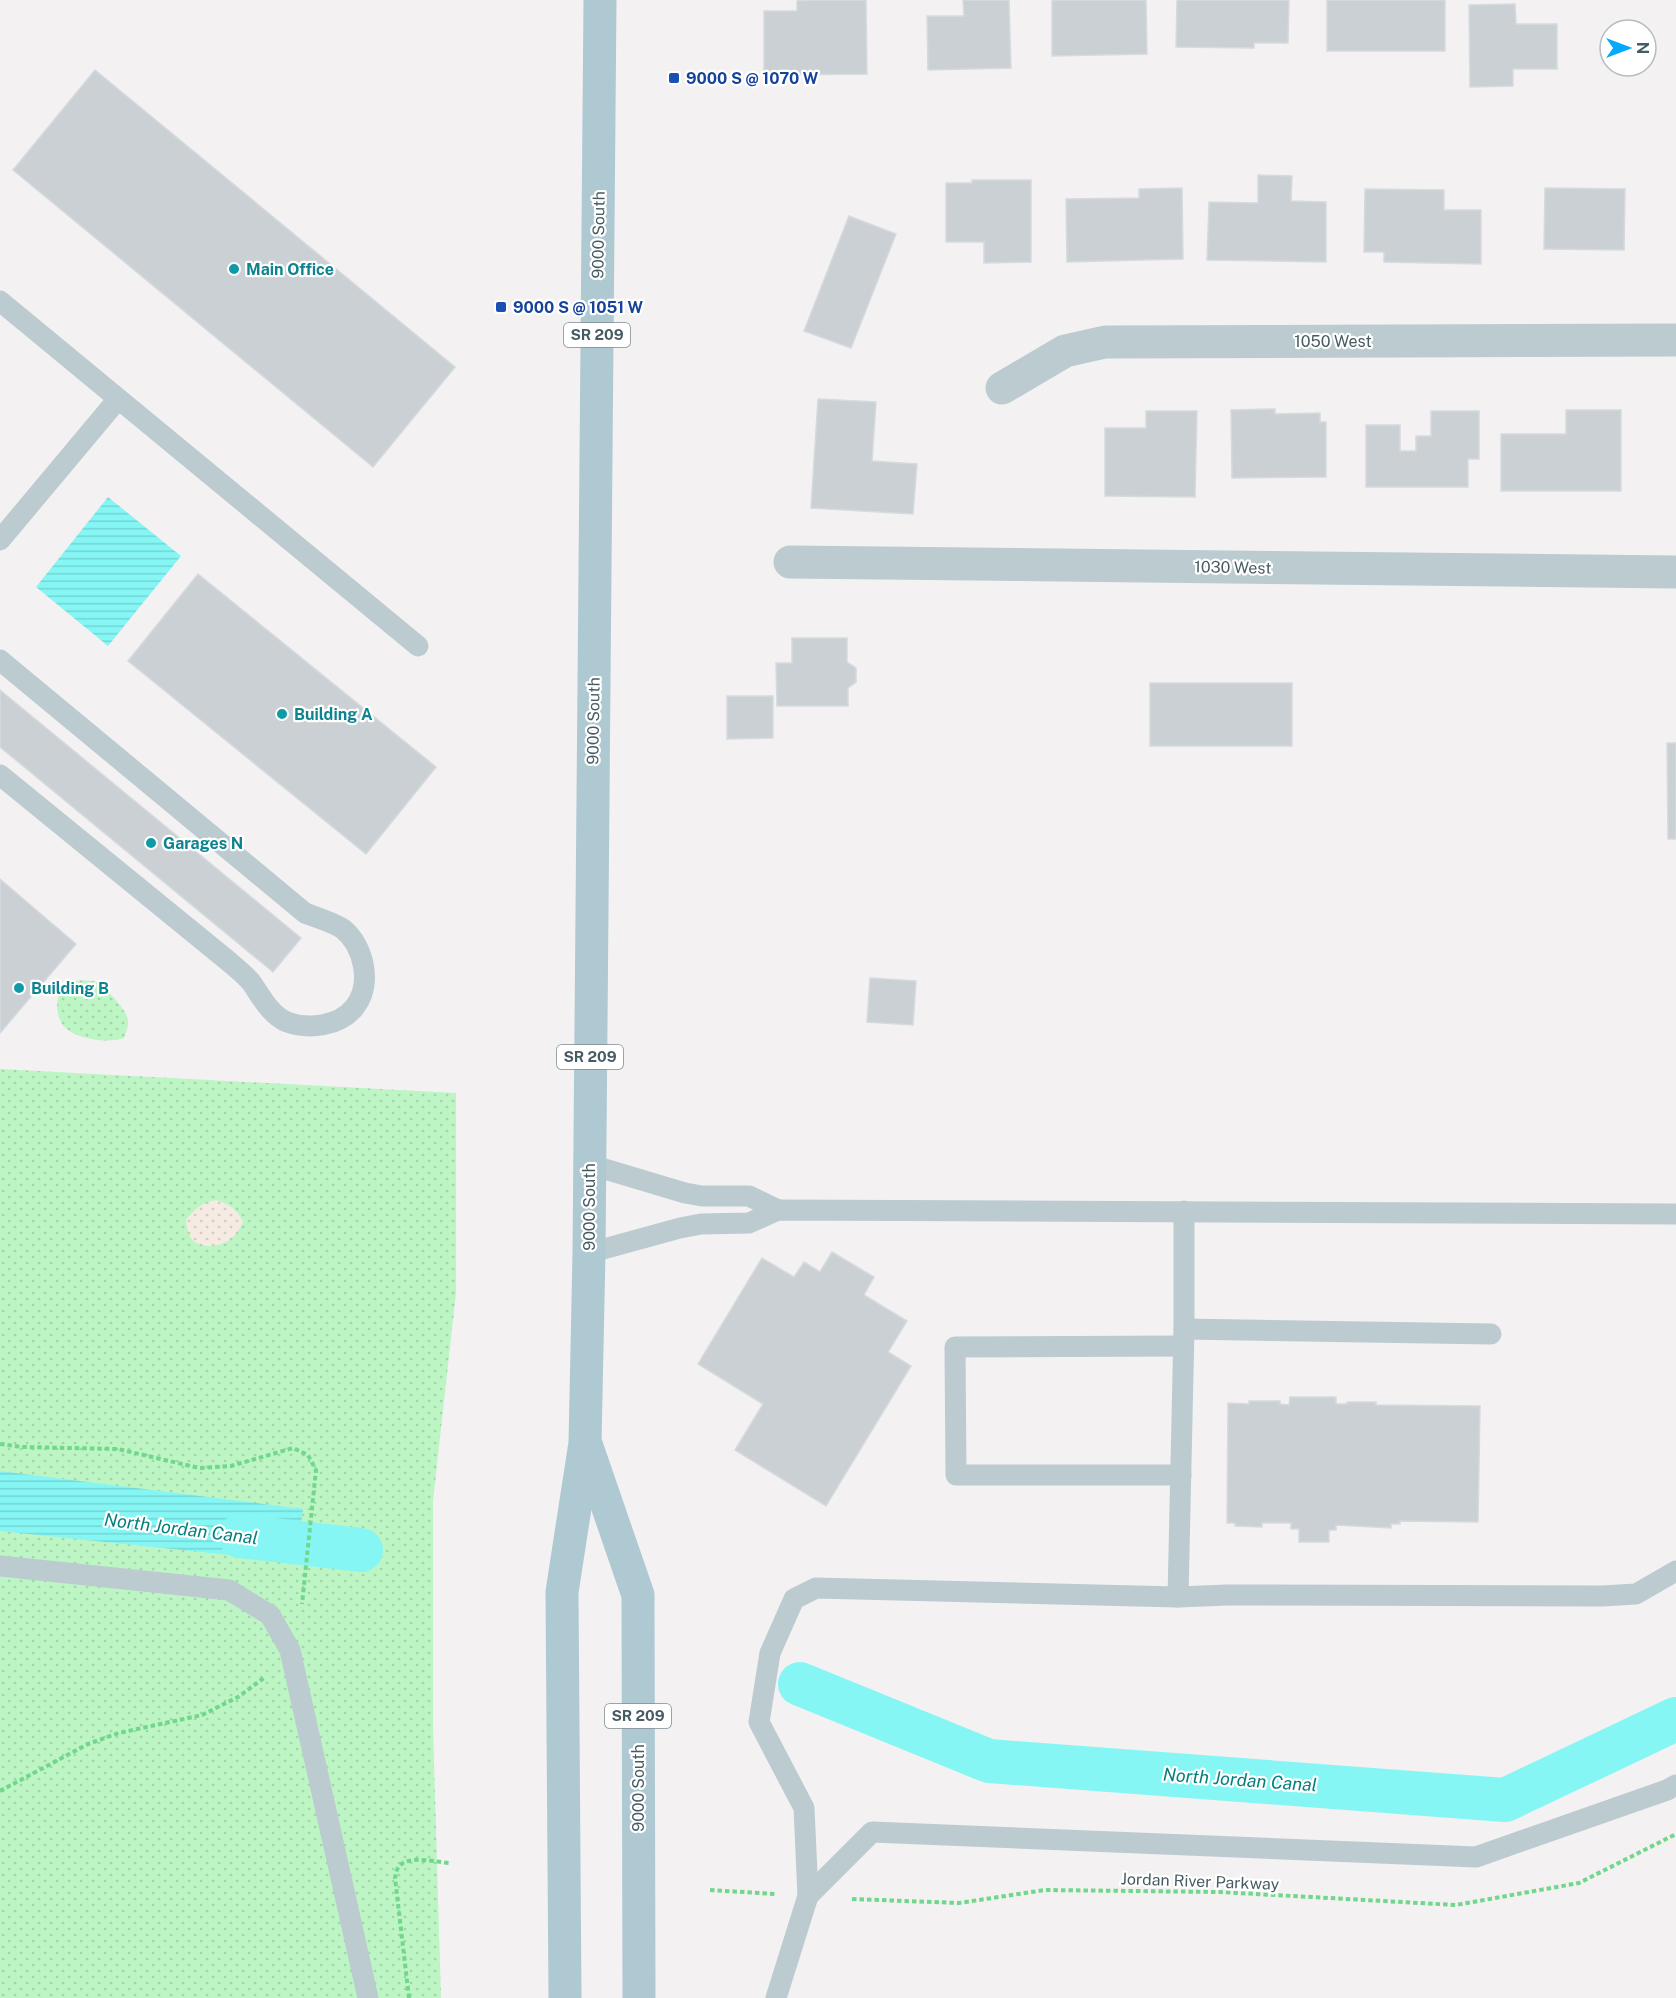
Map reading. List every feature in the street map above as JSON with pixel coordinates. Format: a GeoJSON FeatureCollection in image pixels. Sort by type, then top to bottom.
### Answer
{"type":"FeatureCollection","features":[{"type":"Feature","properties":{"kind":"main road","name":"9000 South"},"geometry":{"type":"LineString","coordinates":[[565,1998],[562,1592],[585,1443],[589,1253],[600,0]]}},
{"type":"Feature","properties":{"kind":"main road","name":"9000 South"},"geometry":{"type":"LineString","coordinates":[[585,1443],[638,1595],[639,1998]]}},
{"type":"Feature","properties":{"kind":"street","name":"1050 West"},"geometry":{"type":"LineString","coordinates":[[1002,388],[1065,351],[1106,342],[1676,340]]}},
{"type":"Feature","properties":{"kind":"street","name":"1030 West"},"geometry":{"type":"LineString","coordinates":[[790,562],[1676,572]]}},
{"type":"Feature","properties":{"kind":"lane"},"geometry":{"type":"LineString","coordinates":[[0,301],[418,646]]}},
{"type":"Feature","properties":{"kind":"lane"},"geometry":{"type":"LineString","coordinates":[[1,536],[118,399]]}},
{"type":"Feature","properties":{"kind":"lane"},"geometry":{"type":"LineString","coordinates":[[0,660],[305,913],[342,928],[356,943],[364,963],[364,987],[355,1007],[335,1022],[310,1027],[285,1021],[264,1003],[249,980],[227,960],[0,775]]}},
{"type":"Feature","properties":{"kind":"lane"},"geometry":{"type":"LineString","coordinates":[[588,1164],[685,1193],[702,1196],[749,1196],[778,1210]]}},
{"type":"Feature","properties":{"kind":"lane"},"geometry":{"type":"LineString","coordinates":[[589,1253],[701,1224],[749,1223],[778,1210],[1676,1214]]}},
{"type":"Feature","properties":{"kind":"lane"},"geometry":{"type":"LineString","coordinates":[[1178,1597],[1184,1211]]}},
{"type":"Feature","properties":{"kind":"lane"},"geometry":{"type":"LineString","coordinates":[[1181,1475],[956,1475],[955,1347],[1183,1337],[1491,1334]]}},
{"type":"Feature","properties":{"kind":"lane"},"geometry":{"type":"LineString","coordinates":[[0,1566],[229,1590],[270,1615],[290,1650],[368,1998]]}},
{"type":"Feature","properties":{"kind":"lane"},"geometry":{"type":"LineString","coordinates":[[776,1998],[808,1896],[804,1808],[759,1722],[770,1653],[794,1599],[816,1588],[1178,1597],[1602,1596],[1636,1594],[1676,1572]]}},
{"type":"Feature","properties":{"kind":"lane"},"geometry":{"type":"LineString","coordinates":[[808,1896],[872,1832],[1476,1857],[1676,1785]]}},
{"type":"Feature","properties":{"kind":"path"},"geometry":{"type":"LineString","coordinates":[[0,1444],[22,1447],[118,1449],[199,1468],[231,1467],[293,1448],[308,1455],[316,1470],[301,1620],[290,1650],[269,1674],[238,1697],[202,1715],[88,1743],[0,1791]]}},
{"type":"Feature","properties":{"kind":"path","name":"Jordan River Parkway"},"geometry":{"type":"LineString","coordinates":[[710,1890],[959,1903],[1045,1890],[1220,1892],[1456,1905],[1579,1883],[1676,1833]]}},
{"type":"Feature","properties":{"kind":"path"},"geometry":{"type":"LineString","coordinates":[[409,1998],[395,1878],[398,1868],[405,1862],[449,1863]]}},
{"type":"Feature","properties":{"kind":"green space"},"geometry":{"type":"Polygon","coordinates":[[[94,981],[114,998],[126,1015],[128,1024],[124,1038],[100,1040],[82,1037],[67,1029],[59,1019],[57,1007],[62,990],[74,982],[94,981]]]}},
{"type":"Feature","properties":{"kind":"green space"},"geometry":{"type":"Polygon","coordinates":[[[0,1069],[456,1093],[456,1293],[433,1501],[433,1728],[441,1998],[0,1998],[0,1069]]]}},
{"type":"Feature","properties":{"kind":"sand"},"geometry":{"type":"Polygon","coordinates":[[[216,1200],[232,1208],[243,1222],[235,1235],[224,1243],[214,1246],[199,1244],[188,1232],[186,1220],[199,1207],[216,1200]]]}},
{"type":"Feature","properties":{"kind":"water"},"geometry":{"type":"Polygon","coordinates":[[[108,497],[181,556],[108,646],[36,587],[108,497]]]}},
{"type":"Feature","properties":{"kind":"water"},"geometry":{"type":"Polygon","coordinates":[[[0,1471],[303,1509],[296,1562],[0,1531],[0,1471]]]}},
{"type":"Feature","properties":{"kind":"building"},"geometry":{"type":"Polygon","coordinates":[[[866,0],[867,74],[764,75],[764,11],[797,11],[797,1],[866,0]]]}},
{"type":"Feature","properties":{"kind":"building"},"geometry":{"type":"Polygon","coordinates":[[[963,0],[1009,0],[1011,68],[928,70],[927,16],[964,16],[963,0]]]}},
{"type":"Feature","properties":{"kind":"building"},"geometry":{"type":"Polygon","coordinates":[[[1052,0],[1146,0],[1147,54],[1052,56],[1052,0]]]}},
{"type":"Feature","properties":{"kind":"building"},"geometry":{"type":"Polygon","coordinates":[[[1177,0],[1289,0],[1288,43],[1254,43],[1254,48],[1176,47],[1177,0]]]}},
{"type":"Feature","properties":{"kind":"building"},"geometry":{"type":"Polygon","coordinates":[[[1327,0],[1445,0],[1445,51],[1327,51],[1327,0]]]}},
{"type":"Feature","properties":{"kind":"building"},"geometry":{"type":"Polygon","coordinates":[[[1515,4],[1516,24],[1557,24],[1557,69],[1513,69],[1513,86],[1470,87],[1469,5],[1515,4]]]}},
{"type":"Feature","properties":{"kind":"building","name":"Main Office"},"geometry":{"type":"Polygon","coordinates":[[[95,70],[455,367],[373,467],[13,170],[95,70]]]}},
{"type":"Feature","properties":{"kind":"building"},"geometry":{"type":"Polygon","coordinates":[[[1258,175],[1292,176],[1291,201],[1326,202],[1326,262],[1207,260],[1209,202],[1258,203],[1258,175]]]}},
{"type":"Feature","properties":{"kind":"building"},"geometry":{"type":"Polygon","coordinates":[[[972,180],[1031,180],[1031,262],[984,263],[984,242],[946,242],[946,183],[972,183],[972,180]]]}},
{"type":"Feature","properties":{"kind":"building"},"geometry":{"type":"Polygon","coordinates":[[[1182,188],[1183,259],[1067,262],[1066,199],[1139,198],[1139,189],[1182,188]]]}},
{"type":"Feature","properties":{"kind":"building"},"geometry":{"type":"Polygon","coordinates":[[[1545,188],[1625,189],[1624,250],[1544,249],[1545,188]]]}},
{"type":"Feature","properties":{"kind":"building"},"geometry":{"type":"Polygon","coordinates":[[[1365,189],[1444,190],[1444,210],[1481,210],[1481,264],[1384,262],[1384,252],[1364,252],[1365,189]]]}},
{"type":"Feature","properties":{"kind":"building"},"geometry":{"type":"Polygon","coordinates":[[[849,216],[896,234],[851,348],[804,331],[849,216]]]}},
{"type":"Feature","properties":{"kind":"building"},"geometry":{"type":"Polygon","coordinates":[[[818,399],[876,402],[872,461],[917,464],[913,514],[811,508],[818,399]]]}},
{"type":"Feature","properties":{"kind":"building"},"geometry":{"type":"Polygon","coordinates":[[[1275,409],[1275,414],[1320,413],[1320,422],[1326,422],[1326,477],[1232,478],[1231,410],[1275,409]]]}},
{"type":"Feature","properties":{"kind":"building"},"geometry":{"type":"Polygon","coordinates":[[[1566,410],[1621,410],[1621,491],[1501,491],[1501,434],[1566,434],[1566,410]]]}},
{"type":"Feature","properties":{"kind":"building"},"geometry":{"type":"Polygon","coordinates":[[[1146,411],[1197,411],[1195,497],[1105,496],[1105,428],[1146,428],[1146,411]]]}},
{"type":"Feature","properties":{"kind":"building"},"geometry":{"type":"Polygon","coordinates":[[[1431,411],[1479,411],[1479,459],[1468,459],[1468,487],[1366,487],[1366,425],[1400,425],[1400,451],[1416,451],[1416,436],[1431,436],[1431,411]]]}},
{"type":"Feature","properties":{"kind":"building","name":"Building A"},"geometry":{"type":"Polygon","coordinates":[[[198,574],[436,767],[366,854],[128,661],[198,574]]]}},
{"type":"Feature","properties":{"kind":"building"},"geometry":{"type":"Polygon","coordinates":[[[792,638],[847,638],[847,662],[856,668],[856,682],[848,688],[848,706],[777,706],[776,663],[792,663],[792,638]]]}},
{"type":"Feature","properties":{"kind":"building"},"geometry":{"type":"Polygon","coordinates":[[[1150,683],[1292,683],[1292,746],[1150,746],[1150,683]]]}},
{"type":"Feature","properties":{"kind":"building","name":"Garages N"},"geometry":{"type":"Polygon","coordinates":[[[0,690],[301,938],[273,972],[0,747],[0,690]]]}},
{"type":"Feature","properties":{"kind":"building"},"geometry":{"type":"Polygon","coordinates":[[[727,696],[773,696],[773,738],[727,739],[727,696]]]}},
{"type":"Feature","properties":{"kind":"building"},"geometry":{"type":"Polygon","coordinates":[[[1667,743],[1676,743],[1676,839],[1668,839],[1667,743]]]}},
{"type":"Feature","properties":{"kind":"building","name":"Building B"},"geometry":{"type":"Polygon","coordinates":[[[0,879],[76,944],[0,1033],[0,879]]]}},
{"type":"Feature","properties":{"kind":"building"},"geometry":{"type":"Polygon","coordinates":[[[870,978],[916,981],[913,1025],[867,1022],[870,978]]]}},
{"type":"Feature","properties":{"kind":"building"},"geometry":{"type":"Polygon","coordinates":[[[832,1252],[874,1277],[864,1295],[907,1321],[888,1352],[911,1366],[826,1506],[735,1450],[763,1404],[698,1364],[762,1258],[794,1277],[804,1262],[820,1272],[832,1252]]]}},
{"type":"Feature","properties":{"kind":"building"},"geometry":{"type":"Polygon","coordinates":[[[1290,1397],[1336,1397],[1336,1404],[1376,1402],[1376,1405],[1480,1406],[1478,1522],[1400,1521],[1400,1524],[1391,1524],[1391,1528],[1336,1525],[1336,1530],[1329,1530],[1329,1542],[1299,1542],[1299,1529],[1291,1529],[1291,1523],[1262,1523],[1262,1527],[1235,1526],[1235,1523],[1227,1523],[1228,1403],[1249,1404],[1249,1401],[1280,1401],[1280,1404],[1289,1405],[1290,1397]]]}},
{"type":"Feature","properties":{"kind":"waterway","name":"North Jordan Canal"},"geometry":{"type":"LineString","coordinates":[[240,1536],[361,1550]]}},
{"type":"Feature","properties":{"kind":"waterway","name":"North Jordan Canal"},"geometry":{"type":"LineString","coordinates":[[800,1684],[989,1761],[1505,1800],[1676,1719]]}},
{"type":"Feature","properties":{"kind":"place","name":"9000 S @ 1070 W"},"geometry":{"type":"Point","coordinates":[674,78]}},
{"type":"Feature","properties":{"kind":"place","name":"Main Office"},"geometry":{"type":"Point","coordinates":[234,269]}},
{"type":"Feature","properties":{"kind":"place","name":"9000 S @ 1051 W"},"geometry":{"type":"Point","coordinates":[501,307]}},
{"type":"Feature","properties":{"kind":"place","name":"Building A"},"geometry":{"type":"Point","coordinates":[282,714]}},
{"type":"Feature","properties":{"kind":"place","name":"Garages N"},"geometry":{"type":"Point","coordinates":[151,843]}},
{"type":"Feature","properties":{"kind":"place","name":"Building B"},"geometry":{"type":"Point","coordinates":[19,988]}}]}
